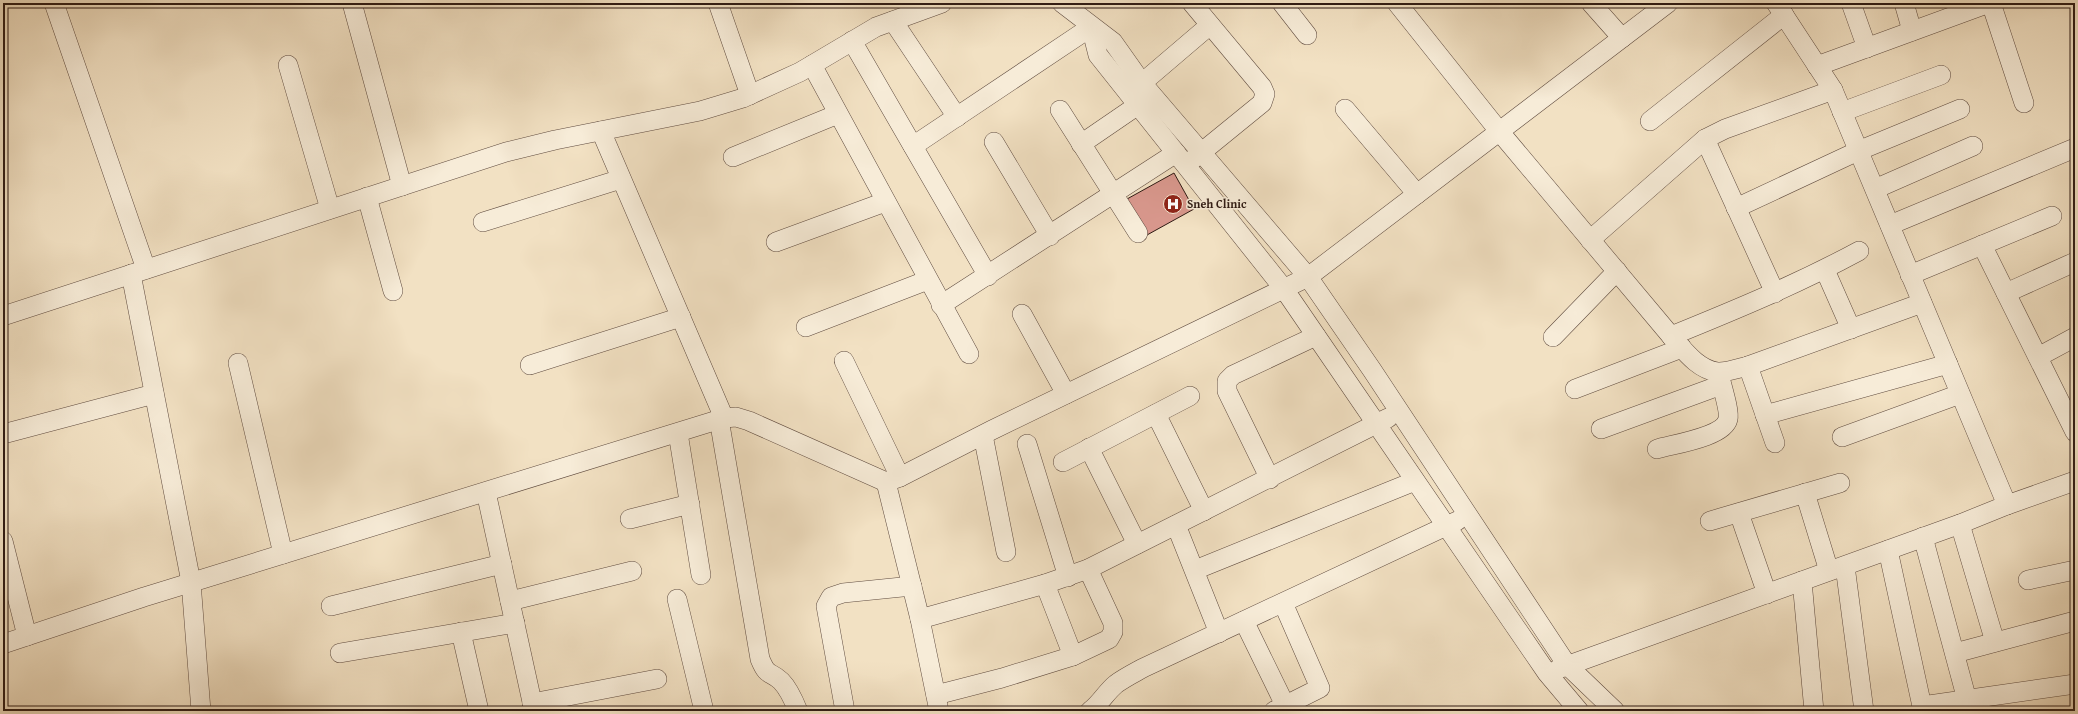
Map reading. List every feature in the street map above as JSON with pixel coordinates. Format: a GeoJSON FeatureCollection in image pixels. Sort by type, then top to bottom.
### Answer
{"type":"FeatureCollection","features":[{"type":"Feature","properties":{"kind":"street"},"geometry":{"type":"LineString","coordinates":[[54,3],[139,272],[154,394],[191,582],[202,711]]}},
{"type":"Feature","properties":{"kind":"street"},"geometry":{"type":"LineString","coordinates":[[352,3],[402,186]]}},
{"type":"Feature","properties":{"kind":"street"},"geometry":{"type":"LineString","coordinates":[[718,3],[750,95]]}},
{"type":"Feature","properties":{"kind":"street"},"geometry":{"type":"LineString","coordinates":[[3,316],[506,152],[700,111],[750,95],[812,65],[876,28],[942,3]]}},
{"type":"Feature","properties":{"kind":"street"},"geometry":{"type":"LineString","coordinates":[[1062,3],[1091,27],[1113,42],[1142,83],[1308,277],[1400,411],[1568,665],[1615,711]]}},
{"type":"Feature","properties":{"kind":"street"},"geometry":{"type":"LineString","coordinates":[[942,305],[1112,195],[1181,159],[1202,152],[1262,103],[1264,94],[1262,87],[1192,3]]}},
{"type":"Feature","properties":{"kind":"street"},"geometry":{"type":"LineString","coordinates":[[1282,3],[1307,35]]}},
{"type":"Feature","properties":{"kind":"street"},"geometry":{"type":"LineString","coordinates":[[1397,3],[1499,131],[1677,342],[1704,367],[1720,379],[1728,417],[1725,426],[1716,433],[1657,449]]}},
{"type":"Feature","properties":{"kind":"street"},"geometry":{"type":"LineString","coordinates":[[1591,3],[1622,38]]}},
{"type":"Feature","properties":{"kind":"street"},"geometry":{"type":"LineString","coordinates":[[3,644],[191,582],[678,433],[722,418],[736,417],[749,421],[893,479],[1308,277],[1668,3]]}},
{"type":"Feature","properties":{"kind":"street"},"geometry":{"type":"LineString","coordinates":[[1851,3],[1867,48]]}},
{"type":"Feature","properties":{"kind":"street"},"geometry":{"type":"LineString","coordinates":[[1904,3],[1912,31]]}},
{"type":"Feature","properties":{"kind":"street"},"geometry":{"type":"LineString","coordinates":[[1818,66],[1912,31],[1960,8],[1990,3],[2024,103]]}},
{"type":"Feature","properties":{"kind":"street"},"geometry":{"type":"LineString","coordinates":[[1650,120],[1780,9],[1833,90],[2007,505]]}},
{"type":"Feature","properties":{"kind":"street"},"geometry":{"type":"LineString","coordinates":[[893,21],[957,117]]}},
{"type":"Feature","properties":{"kind":"street"},"geometry":{"type":"LineString","coordinates":[[1142,83],[1210,25]]}},
{"type":"Feature","properties":{"kind":"street"},"geometry":{"type":"LineString","coordinates":[[1091,27],[1098,55],[1284,289],[1547,673],[1579,711]]}},
{"type":"Feature","properties":{"kind":"street"},"geometry":{"type":"LineString","coordinates":[[913,146],[1091,27]]}},
{"type":"Feature","properties":{"kind":"street"},"geometry":{"type":"LineString","coordinates":[[852,41],[988,276]]}},
{"type":"Feature","properties":{"kind":"street"},"geometry":{"type":"LineString","coordinates":[[288,65],[330,209]]}},
{"type":"Feature","properties":{"kind":"street"},"geometry":{"type":"LineString","coordinates":[[812,65],[885,202],[969,354]]}},
{"type":"Feature","properties":{"kind":"street"},"geometry":{"type":"LineString","coordinates":[[1842,112],[1941,75]]}},
{"type":"Feature","properties":{"kind":"street"},"geometry":{"type":"LineString","coordinates":[[1590,240],[1705,139],[1725,130],[1833,90]]}},
{"type":"Feature","properties":{"kind":"street"},"geometry":{"type":"LineString","coordinates":[[1081,144],[1138,105]]}},
{"type":"Feature","properties":{"kind":"street"},"geometry":{"type":"LineString","coordinates":[[1736,208],[1858,150],[1960,109]]}},
{"type":"Feature","properties":{"kind":"street"},"geometry":{"type":"LineString","coordinates":[[1060,110],[1112,195],[1138,233]]}},
{"type":"Feature","properties":{"kind":"street"},"geometry":{"type":"LineString","coordinates":[[1345,110],[1417,194]]}},
{"type":"Feature","properties":{"kind":"street"},"geometry":{"type":"LineString","coordinates":[[733,156],[838,114]]}},
{"type":"Feature","properties":{"kind":"street"},"geometry":{"type":"LineString","coordinates":[[601,131],[722,418],[760,659],[766,672],[781,681],[791,696],[798,711]]}},
{"type":"Feature","properties":{"kind":"street"},"geometry":{"type":"LineString","coordinates":[[1705,139],[1774,293]]}},
{"type":"Feature","properties":{"kind":"street"},"geometry":{"type":"LineString","coordinates":[[994,142],[1050,236]]}},
{"type":"Feature","properties":{"kind":"street"},"geometry":{"type":"LineString","coordinates":[[1875,190],[1973,146]]}},
{"type":"Feature","properties":{"kind":"street"},"geometry":{"type":"LineString","coordinates":[[1890,225],[2075,148]]}},
{"type":"Feature","properties":{"kind":"street"},"geometry":{"type":"LineString","coordinates":[[483,222],[621,179]]}},
{"type":"Feature","properties":{"kind":"street"},"geometry":{"type":"LineString","coordinates":[[367,197],[394,291]]}},
{"type":"Feature","properties":{"kind":"street"},"geometry":{"type":"LineString","coordinates":[[776,242],[885,202]]}},
{"type":"Feature","properties":{"kind":"street"},"geometry":{"type":"LineString","coordinates":[[1910,275],[2052,216]]}},
{"type":"Feature","properties":{"kind":"street"},"geometry":{"type":"LineString","coordinates":[[1982,245],[2075,432]]}},
{"type":"Feature","properties":{"kind":"street"},"geometry":{"type":"LineString","coordinates":[[1575,389],[1677,342],[1774,293],[1825,270],[1859,251]]}},
{"type":"Feature","properties":{"kind":"street"},"geometry":{"type":"LineString","coordinates":[[2006,293],[2075,262]]}},
{"type":"Feature","properties":{"kind":"street"},"geometry":{"type":"LineString","coordinates":[[1825,270],[1851,329]]}},
{"type":"Feature","properties":{"kind":"street"},"geometry":{"type":"LineString","coordinates":[[1553,337],[1617,271]]}},
{"type":"Feature","properties":{"kind":"street"},"geometry":{"type":"LineString","coordinates":[[806,327],[928,280]]}},
{"type":"Feature","properties":{"kind":"street"},"geometry":{"type":"LineString","coordinates":[[1601,429],[1748,366],[1922,303]]}},
{"type":"Feature","properties":{"kind":"street"},"geometry":{"type":"LineString","coordinates":[[1022,314],[1066,394]]}},
{"type":"Feature","properties":{"kind":"street"},"geometry":{"type":"LineString","coordinates":[[530,365],[680,317]]}},
{"type":"Feature","properties":{"kind":"street"},"geometry":{"type":"LineString","coordinates":[[1270,479],[1228,391],[1227,381],[1233,375],[1316,336]]}},
{"type":"Feature","properties":{"kind":"street"},"geometry":{"type":"LineString","coordinates":[[2038,357],[2075,337]]}},
{"type":"Feature","properties":{"kind":"street"},"geometry":{"type":"LineString","coordinates":[[844,361],[893,479],[912,586],[937,703],[1002,678],[1073,656],[1109,639],[1113,632],[1113,623],[1088,569]]}},
{"type":"Feature","properties":{"kind":"street"},"geometry":{"type":"LineString","coordinates":[[238,363],[283,554]]}},
{"type":"Feature","properties":{"kind":"street"},"geometry":{"type":"LineString","coordinates":[[1765,415],[1948,364]]}},
{"type":"Feature","properties":{"kind":"street"},"geometry":{"type":"LineString","coordinates":[[1748,366],[1775,443]]}},
{"type":"Feature","properties":{"kind":"street"},"geometry":{"type":"LineString","coordinates":[[3,434],[154,394]]}},
{"type":"Feature","properties":{"kind":"street"},"geometry":{"type":"LineString","coordinates":[[1842,437],[1960,394]]}},
{"type":"Feature","properties":{"kind":"street"},"geometry":{"type":"LineString","coordinates":[[1063,462],[1190,396]]}},
{"type":"Feature","properties":{"kind":"street"},"geometry":{"type":"LineString","coordinates":[[920,619],[1045,584],[1088,569],[1377,425],[1400,411]]}},
{"type":"Feature","properties":{"kind":"street"},"geometry":{"type":"LineString","coordinates":[[1156,414],[1204,511]]}},
{"type":"Feature","properties":{"kind":"street"},"geometry":{"type":"LineString","coordinates":[[678,433],[701,576]]}},
{"type":"Feature","properties":{"kind":"street"},"geometry":{"type":"LineString","coordinates":[[983,435],[1006,552]]}},
{"type":"Feature","properties":{"kind":"street"},"geometry":{"type":"LineString","coordinates":[[1027,444],[1068,576]]}},
{"type":"Feature","properties":{"kind":"street"},"geometry":{"type":"LineString","coordinates":[[1089,448],[1137,544]]}},
{"type":"Feature","properties":{"kind":"street"},"geometry":{"type":"LineString","coordinates":[[1195,570],[1415,481]]}},
{"type":"Feature","properties":{"kind":"street"},"geometry":{"type":"LineString","coordinates":[[1547,673],[2075,481]]}},
{"type":"Feature","properties":{"kind":"street"},"geometry":{"type":"LineString","coordinates":[[1710,521],[1840,482]]}},
{"type":"Feature","properties":{"kind":"street"},"geometry":{"type":"LineString","coordinates":[[486,492],[533,707],[657,679]]}},
{"type":"Feature","properties":{"kind":"street"},"geometry":{"type":"LineString","coordinates":[[1805,493],[1837,568],[1864,711]]}},
{"type":"Feature","properties":{"kind":"street"},"geometry":{"type":"LineString","coordinates":[[630,519],[690,504]]}},
{"type":"Feature","properties":{"kind":"street"},"geometry":{"type":"LineString","coordinates":[[1739,512],[1767,594]]}},
{"type":"Feature","properties":{"kind":"street"},"geometry":{"type":"LineString","coordinates":[[1090,711],[1098,705],[1116,684],[1143,668],[1469,516]]}},
{"type":"Feature","properties":{"kind":"street"},"geometry":{"type":"LineString","coordinates":[[1960,524],[1995,642]]}},
{"type":"Feature","properties":{"kind":"street"},"geometry":{"type":"LineString","coordinates":[[1176,525],[1219,633]]}},
{"type":"Feature","properties":{"kind":"street"},"geometry":{"type":"LineString","coordinates":[[1924,537],[1967,700]]}},
{"type":"Feature","properties":{"kind":"street"},"geometry":{"type":"LineString","coordinates":[[3,541],[27,636]]}},
{"type":"Feature","properties":{"kind":"street"},"geometry":{"type":"LineString","coordinates":[[1888,550],[1923,709],[1967,700],[2075,684]]}},
{"type":"Feature","properties":{"kind":"street"},"geometry":{"type":"LineString","coordinates":[[330,606],[502,564]]}},
{"type":"Feature","properties":{"kind":"street"},"geometry":{"type":"LineString","coordinates":[[2028,580],[2075,570]]}},
{"type":"Feature","properties":{"kind":"street"},"geometry":{"type":"LineString","coordinates":[[510,600],[632,571]]}},
{"type":"Feature","properties":{"kind":"street"},"geometry":{"type":"LineString","coordinates":[[1802,581],[1814,711]]}},
{"type":"Feature","properties":{"kind":"street"},"geometry":{"type":"LineString","coordinates":[[1045,584],[1073,656]]}},
{"type":"Feature","properties":{"kind":"street"},"geometry":{"type":"LineString","coordinates":[[845,711],[826,606],[831,597],[843,593],[912,586]]}},
{"type":"Feature","properties":{"kind":"street"},"geometry":{"type":"LineString","coordinates":[[677,599],[704,711]]}},
{"type":"Feature","properties":{"kind":"street"},"geometry":{"type":"LineString","coordinates":[[1244,621],[1279,708],[1320,688],[1283,603]]}},
{"type":"Feature","properties":{"kind":"street"},"geometry":{"type":"LineString","coordinates":[[1955,653],[2075,621]]}},
{"type":"Feature","properties":{"kind":"street"},"geometry":{"type":"LineString","coordinates":[[340,653],[515,623]]}},
{"type":"Feature","properties":{"kind":"street"},"geometry":{"type":"LineString","coordinates":[[461,632],[478,711]]}},
{"type":"Feature","properties":{"kind":"building"},"geometry":{"type":"Polygon","coordinates":[[[1174,173],[1194,209],[1147,235],[1127,199],[1174,173]]]}},
{"type":"Feature","properties":{"kind":"place","name":"Sneh Clinic"},"geometry":{"type":"Point","coordinates":[1173,204]}}]}
